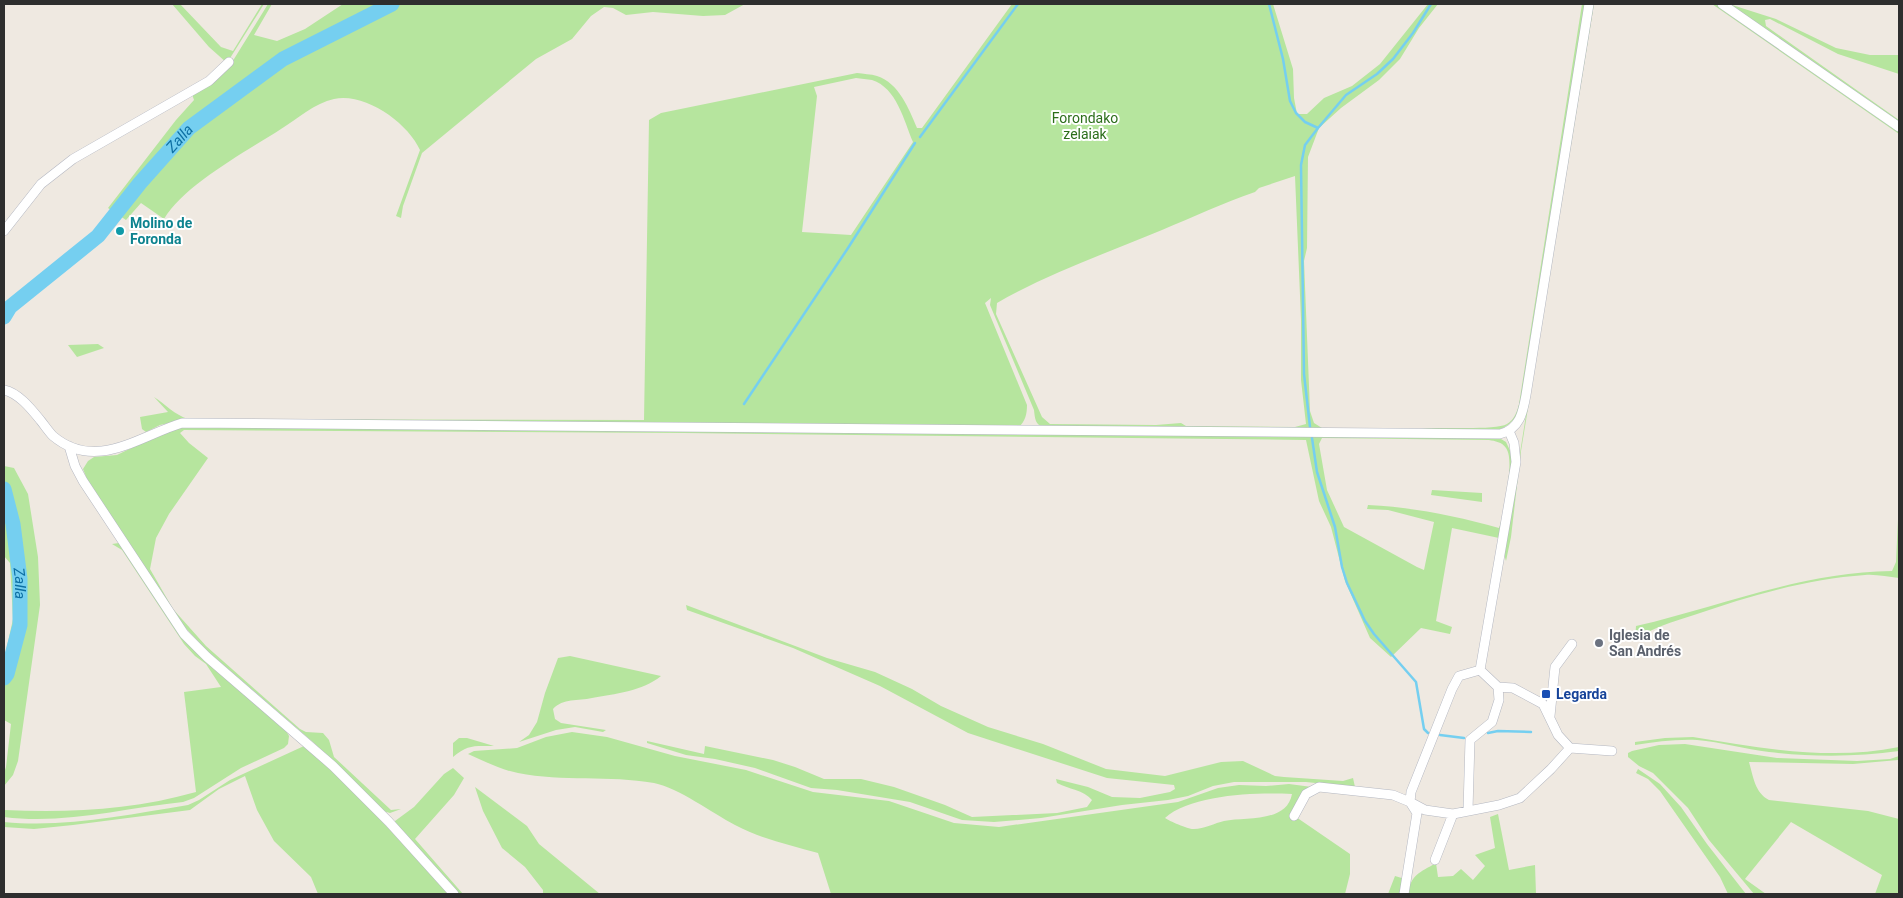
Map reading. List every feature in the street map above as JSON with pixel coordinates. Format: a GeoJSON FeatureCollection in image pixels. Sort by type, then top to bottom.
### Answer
{"type":"FeatureCollection","features":[{"type":"Feature","properties":{"kind":"street"},"geometry":{"type":"LineString","coordinates":[[4,390],[25,403],[53,436],[69,446],[86,453],[102,452],[124,446],[182,423],[1500,434],[1509,431],[1515,426],[1522,413],[1526,395],[1589,4]]}},
{"type":"Feature","properties":{"kind":"street"},"geometry":{"type":"LineString","coordinates":[[1722,4],[1899,127]]}},
{"type":"Feature","properties":{"kind":"street"},"geometry":{"type":"LineString","coordinates":[[4,231],[41,184],[73,159],[208,81],[229,62]]}},
{"type":"Feature","properties":{"kind":"street"},"geometry":{"type":"LineString","coordinates":[[1480,670],[1516,462],[1514,443],[1509,431]]}},
{"type":"Feature","properties":{"kind":"street"},"geometry":{"type":"LineString","coordinates":[[69,446],[75,466],[83,481],[184,634],[207,657],[333,766],[389,822],[454,894]]}},
{"type":"Feature","properties":{"kind":"street"},"geometry":{"type":"LineString","coordinates":[[1550,716],[1555,667],[1572,644]]}},
{"type":"Feature","properties":{"kind":"street"},"geometry":{"type":"LineString","coordinates":[[1480,670],[1498,687],[1513,688],[1543,704],[1558,735],[1570,748],[1612,751]]}},
{"type":"Feature","properties":{"kind":"street"},"geometry":{"type":"LineString","coordinates":[[1404,894],[1417,813],[1410,802],[1411,792],[1459,676],[1480,670]]}},
{"type":"Feature","properties":{"kind":"street"},"geometry":{"type":"LineString","coordinates":[[1468,810],[1470,740],[1492,722],[1499,700],[1498,687]]}},
{"type":"Feature","properties":{"kind":"street"},"geometry":{"type":"LineString","coordinates":[[1294,816],[1306,794],[1320,787],[1393,795],[1424,810],[1453,814],[1499,805],[1520,798],[1570,748]]}},
{"type":"Feature","properties":{"kind":"street"},"geometry":{"type":"LineString","coordinates":[[1435,860],[1453,814]]}},
{"type":"Feature","properties":{"kind":"green space"},"geometry":{"type":"Polygon","coordinates":[[[172,4],[180,4],[221,47],[233,51],[262,4],[264,4],[227,63],[209,47],[172,4]]]}},
{"type":"Feature","properties":{"kind":"green space"},"geometry":{"type":"Polygon","coordinates":[[[268,4],[272,4],[254,35],[277,41],[305,29],[343,4],[745,4],[725,15],[703,16],[653,12],[626,15],[613,8],[604,7],[591,16],[572,39],[536,59],[422,153],[403,206],[401,218],[396,216],[420,150],[406,130],[396,120],[372,105],[346,98],[327,101],[313,108],[234,158],[186,194],[173,206],[164,219],[141,203],[126,220],[108,208],[176,120],[194,100],[192,94],[218,78],[234,59],[268,4]]]}},
{"type":"Feature","properties":{"kind":"green space","name":"Forondako zelaiak"},"geometry":{"type":"Polygon","coordinates":[[[1012,4],[1273,4],[1293,69],[1294,98],[1297,114],[1307,114],[1324,98],[1352,86],[1380,64],[1428,4],[1438,4],[1419,28],[1400,59],[1379,80],[1341,108],[1319,128],[1308,157],[1307,248],[1304,261],[1310,411],[1314,423],[1322,428],[1421,429],[1501,426],[1512,420],[1519,404],[1582,4],[1586,4],[1520,410],[1510,424],[1494,431],[1044,428],[1036,421],[1034,410],[990,305],[991,298],[985,303],[1027,405],[1025,418],[1019,427],[182,420],[160,425],[146,432],[142,429],[140,417],[168,412],[154,397],[174,412],[188,419],[644,420],[649,120],[661,113],[857,73],[877,76],[891,84],[902,98],[917,128],[922,128],[1012,4]],[[856,78],[814,87],[817,96],[802,232],[851,235],[913,142],[903,115],[888,90],[872,80],[856,78]],[[1295,176],[1259,188],[1255,192],[1078,264],[1037,282],[997,303],[996,314],[1042,417],[1050,424],[1156,425],[1181,423],[1186,426],[1295,427],[1306,424],[1301,380],[1301,319],[1295,176]]]}},
{"type":"Feature","properties":{"kind":"green space"},"geometry":{"type":"Polygon","coordinates":[[[1591,4],[1594,4],[1521,451],[1511,537],[1506,561],[1504,554],[1591,4]]]}},
{"type":"Feature","properties":{"kind":"green space"},"geometry":{"type":"Polygon","coordinates":[[[1712,4],[1719,4],[1899,129],[1899,134],[1712,4]]]}},
{"type":"Feature","properties":{"kind":"green space"},"geometry":{"type":"Polygon","coordinates":[[[1729,4],[1776,19],[1836,48],[1870,55],[1899,55],[1899,74],[1838,54],[1770,19],[1765,20],[1766,26],[1899,120],[1899,123],[1729,4]]]}},
{"type":"Feature","properties":{"kind":"green space"},"geometry":{"type":"Polygon","coordinates":[[[98,344],[104,348],[77,357],[68,345],[98,344]]]}},
{"type":"Feature","properties":{"kind":"green space"},"geometry":{"type":"Polygon","coordinates":[[[199,427],[1491,438],[1501,439],[1506,442],[1513,457],[1507,490],[1508,454],[1506,448],[1498,442],[1489,440],[1322,438],[1319,444],[1327,490],[1344,527],[1424,570],[1434,522],[1388,510],[1367,509],[1368,505],[1434,513],[1499,528],[1505,504],[1499,538],[1452,528],[1436,621],[1452,627],[1450,634],[1421,628],[1391,657],[1370,638],[1345,581],[1331,527],[1319,501],[1306,440],[184,430],[180,433],[208,458],[169,514],[156,538],[150,569],[173,609],[206,646],[300,729],[306,732],[323,733],[329,740],[334,757],[391,810],[401,809],[390,813],[383,811],[314,743],[206,650],[181,623],[87,479],[83,469],[88,461],[94,457],[117,455],[152,438],[180,428],[199,427]]]}},
{"type":"Feature","properties":{"kind":"green space"},"geometry":{"type":"Polygon","coordinates":[[[4,466],[14,468],[28,494],[38,557],[40,605],[18,761],[13,775],[4,786],[11,724],[4,720],[4,660],[13,619],[10,563],[4,556],[4,466]]]}},
{"type":"Feature","properties":{"kind":"green space"},"geometry":{"type":"Polygon","coordinates":[[[1432,490],[1482,493],[1482,502],[1431,495],[1432,490]]]}},
{"type":"Feature","properties":{"kind":"green space"},"geometry":{"type":"Polygon","coordinates":[[[1899,498],[1899,578],[1878,575],[1843,577],[1778,589],[1656,628],[1635,640],[1636,626],[1762,591],[1826,577],[1892,571],[1896,562],[1899,498]]]}},
{"type":"Feature","properties":{"kind":"green space"},"geometry":{"type":"Polygon","coordinates":[[[119,543],[170,619],[284,727],[289,736],[288,744],[284,748],[241,768],[194,798],[183,802],[94,815],[49,819],[4,817],[4,810],[53,811],[101,809],[149,803],[196,792],[184,692],[221,687],[206,664],[184,644],[122,550],[112,544],[119,543]]]}},
{"type":"Feature","properties":{"kind":"green space"},"geometry":{"type":"Polygon","coordinates":[[[686,605],[827,658],[875,672],[912,689],[941,706],[988,727],[1043,744],[1106,769],[1165,776],[1221,762],[1243,761],[1275,776],[1343,781],[1353,778],[1355,787],[1306,782],[1234,782],[1213,786],[1188,796],[1168,800],[1122,805],[1041,818],[994,822],[962,820],[910,802],[837,790],[811,788],[755,768],[686,755],[647,743],[647,741],[704,754],[705,746],[773,760],[824,779],[861,779],[894,787],[945,805],[972,817],[1057,813],[1087,807],[1092,800],[1089,797],[1057,783],[1056,779],[1088,787],[1112,797],[1140,798],[1170,792],[1175,789],[1174,785],[1107,778],[968,733],[880,686],[793,648],[687,610],[686,605]]]}},
{"type":"Feature","properties":{"kind":"green space"},"geometry":{"type":"Polygon","coordinates":[[[570,656],[661,676],[646,685],[628,691],[566,701],[553,709],[555,719],[561,723],[606,730],[603,732],[575,727],[556,730],[519,742],[529,735],[537,722],[558,658],[570,656]]]}},
{"type":"Feature","properties":{"kind":"green space"},"geometry":{"type":"Polygon","coordinates":[[[572,732],[607,737],[675,756],[746,770],[813,792],[889,801],[954,823],[999,827],[1178,802],[1218,788],[1239,785],[1266,786],[1289,784],[1312,787],[1296,817],[1350,854],[1350,874],[1345,894],[831,894],[818,853],[745,830],[685,795],[664,786],[620,779],[535,776],[499,768],[468,754],[474,751],[517,748],[546,737],[572,732]],[[1292,794],[1225,796],[1191,804],[1165,818],[1184,827],[1198,829],[1224,821],[1264,817],[1282,810],[1289,803],[1292,794]]]}},
{"type":"Feature","properties":{"kind":"green space"},"geometry":{"type":"Polygon","coordinates":[[[1693,737],[1770,749],[1822,753],[1848,753],[1899,747],[1899,751],[1834,756],[1769,752],[1697,740],[1635,745],[1635,742],[1693,737]]]}},
{"type":"Feature","properties":{"kind":"green space"},"geometry":{"type":"Polygon","coordinates":[[[459,738],[467,738],[494,746],[468,748],[453,757],[453,743],[459,738]]]}},
{"type":"Feature","properties":{"kind":"green space"},"geometry":{"type":"Polygon","coordinates":[[[1685,744],[1777,758],[1857,761],[1890,759],[1899,756],[1898,760],[1853,764],[1749,762],[1758,789],[1769,800],[1868,811],[1899,819],[1899,894],[1875,894],[1882,875],[1791,822],[1745,879],[1766,894],[1754,894],[1709,840],[1688,808],[1653,773],[1639,766],[1628,757],[1628,753],[1632,751],[1659,745],[1685,744]]]}},
{"type":"Feature","properties":{"kind":"green space"},"geometry":{"type":"Polygon","coordinates":[[[304,746],[354,791],[449,894],[318,894],[311,877],[274,841],[257,810],[245,776],[219,789],[190,810],[34,829],[4,827],[4,822],[73,822],[188,805],[230,780],[304,746]]]}},
{"type":"Feature","properties":{"kind":"green space"},"geometry":{"type":"Polygon","coordinates":[[[453,768],[464,778],[454,795],[415,839],[463,894],[458,894],[394,824],[395,821],[414,807],[444,774],[453,768]]]}},
{"type":"Feature","properties":{"kind":"green space"},"geometry":{"type":"Polygon","coordinates":[[[1638,769],[1660,784],[1681,807],[1746,894],[1728,894],[1720,877],[1660,791],[1648,779],[1636,773],[1638,769]]]}},
{"type":"Feature","properties":{"kind":"green space"},"geometry":{"type":"Polygon","coordinates":[[[475,787],[527,826],[539,844],[600,894],[543,894],[543,890],[525,867],[502,848],[483,811],[475,787]]]}},
{"type":"Feature","properties":{"kind":"green space"},"geometry":{"type":"Polygon","coordinates":[[[1498,814],[1509,870],[1535,865],[1536,894],[1407,894],[1414,878],[1436,863],[1438,877],[1453,876],[1461,869],[1473,880],[1485,866],[1475,855],[1495,848],[1490,817],[1498,814]]]}},
{"type":"Feature","properties":{"kind":"green space"},"geometry":{"type":"Polygon","coordinates":[[[1395,876],[1405,879],[1402,894],[1388,894],[1395,876]]]}},
{"type":"Feature","properties":{"kind":"waterway","name":"Zalla"},"geometry":{"type":"LineString","coordinates":[[4,317],[10,307],[98,236],[140,183],[189,128],[283,59],[392,4]]}},
{"type":"Feature","properties":{"kind":"waterway"},"geometry":{"type":"LineString","coordinates":[[920,137],[1018,4]]}},
{"type":"Feature","properties":{"kind":"waterway"},"geometry":{"type":"LineString","coordinates":[[1269,4],[1283,59],[1290,101],[1296,113],[1305,122],[1318,128],[1305,145],[1301,165],[1304,374],[1310,427]]}},
{"type":"Feature","properties":{"kind":"waterway"},"geometry":{"type":"LineString","coordinates":[[1318,128],[1346,95],[1377,74],[1393,59],[1413,33],[1431,4]]}},
{"type":"Feature","properties":{"kind":"waterway"},"geometry":{"type":"LineString","coordinates":[[744,404],[915,143]]}},
{"type":"Feature","properties":{"kind":"waterway"},"geometry":{"type":"LineString","coordinates":[[1312,438],[1317,472],[1335,527],[1342,567],[1347,583],[1365,621],[1374,634],[1416,682],[1424,729],[1428,733]]}},
{"type":"Feature","properties":{"kind":"waterway","name":"Zalla"},"geometry":{"type":"LineString","coordinates":[[4,489],[13,524],[20,579],[20,625],[7,674],[4,678]]}},
{"type":"Feature","properties":{"kind":"waterway"},"geometry":{"type":"LineString","coordinates":[[1488,733],[1498,731],[1531,732]]}},
{"type":"Feature","properties":{"kind":"waterway"},"geometry":{"type":"LineString","coordinates":[[1440,735],[1464,738]]}},
{"type":"Feature","properties":{"kind":"place","name":"Molino de Foronda"},"geometry":{"type":"Point","coordinates":[120,231]}},
{"type":"Feature","properties":{"kind":"place","name":"Iglesia de San Andrés"},"geometry":{"type":"Point","coordinates":[1599,643]}},
{"type":"Feature","properties":{"kind":"place","name":"Legarda"},"geometry":{"type":"Point","coordinates":[1546,694]}}]}
